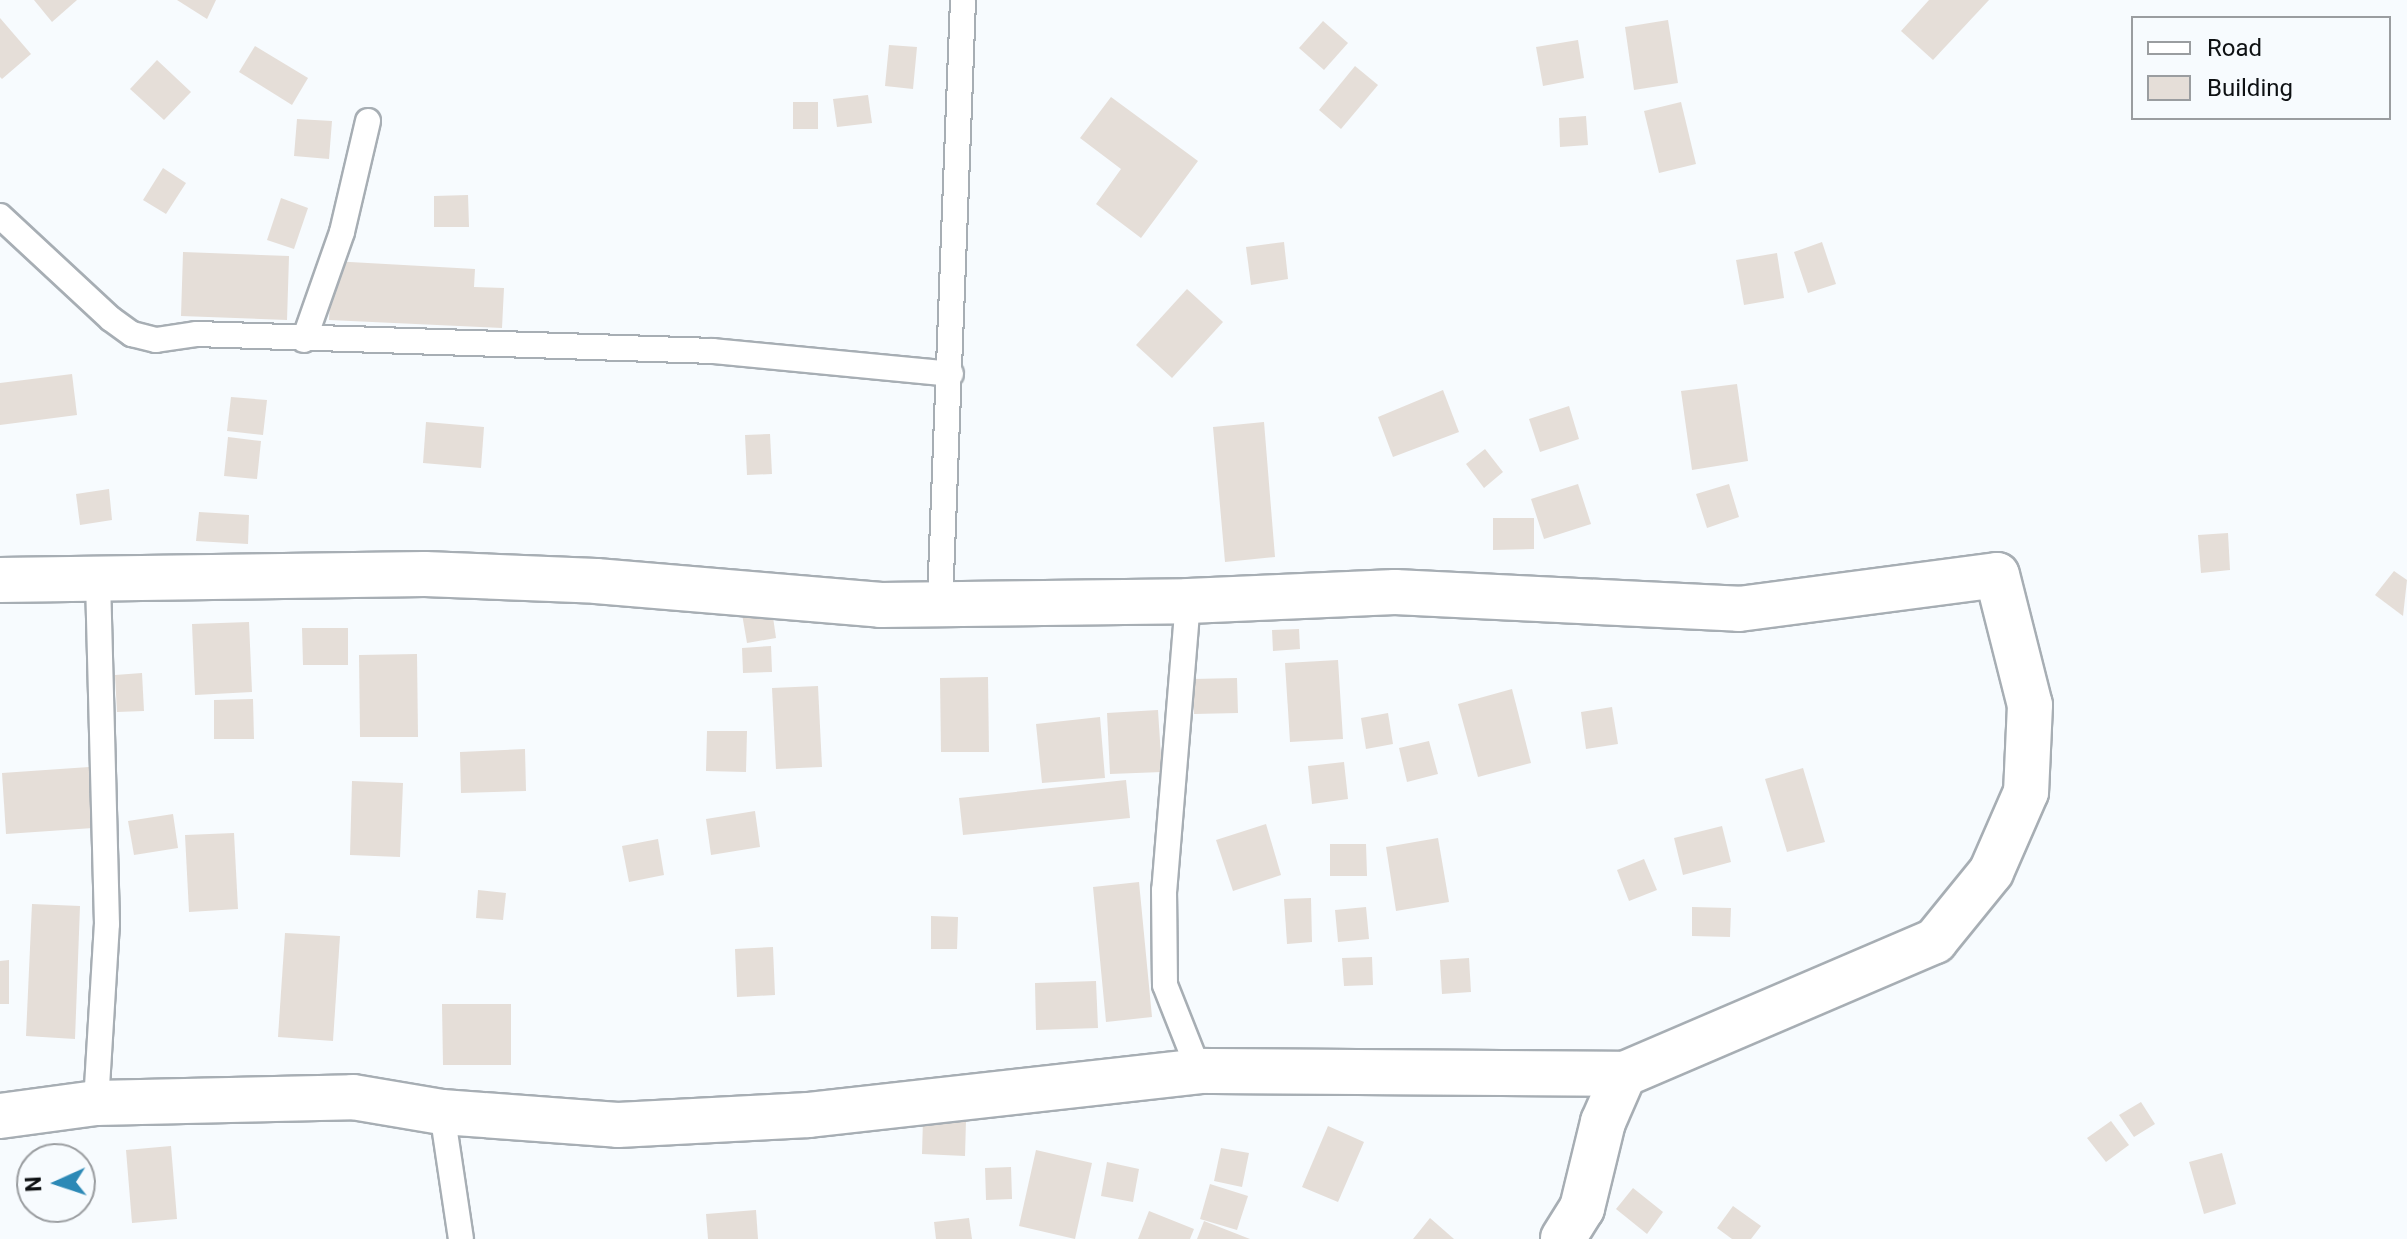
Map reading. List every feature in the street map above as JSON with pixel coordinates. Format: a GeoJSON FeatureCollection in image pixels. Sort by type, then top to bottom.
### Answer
{"type":"FeatureCollection","features":[{"type":"Feature","properties":{"kind":"street"},"geometry":{"type":"LineString","coordinates":[[0,580],[98,576],[425,574],[596,581],[881,605],[1188,601],[1395,592],[1739,609],[1997,575],[2030,705],[2026,792],[1991,872],[1935,941],[1624,1074],[1199,1071],[809,1115],[618,1125],[442,1112],[353,1097],[96,1103],[0,1116]]}},
{"type":"Feature","properties":{"kind":"street"},"geometry":{"type":"LineString","coordinates":[[1563,1239],[1582,1208],[1603,1122],[1624,1074]]}},
{"type":"Feature","properties":{"kind":"lane"},"geometry":{"type":"LineString","coordinates":[[940,602],[963,0]]}},
{"type":"Feature","properties":{"kind":"lane"},"geometry":{"type":"LineString","coordinates":[[304,340],[342,232],[368,121]]}},
{"type":"Feature","properties":{"kind":"lane"},"geometry":{"type":"LineString","coordinates":[[0,216],[132,334],[156,340],[196,334],[304,340],[713,351],[951,374]]}},
{"type":"Feature","properties":{"kind":"lane"},"geometry":{"type":"LineString","coordinates":[[96,1103],[107,924],[98,576]]}},
{"type":"Feature","properties":{"kind":"lane"},"geometry":{"type":"LineString","coordinates":[[1188,601],[1164,890],[1165,985],[1199,1071]]}},
{"type":"Feature","properties":{"kind":"lane"},"geometry":{"type":"LineString","coordinates":[[442,1112],[461,1239]]}},
{"type":"Feature","properties":{"kind":"building"},"geometry":{"type":"Polygon","coordinates":[[[34,0],[77,0],[52,22],[34,0]]]}},
{"type":"Feature","properties":{"kind":"building"},"geometry":{"type":"Polygon","coordinates":[[[177,0],[216,0],[207,19],[177,0]]]}},
{"type":"Feature","properties":{"kind":"building"},"geometry":{"type":"Polygon","coordinates":[[[1929,0],[1989,0],[1933,60],[1901,31],[1929,0]]]}},
{"type":"Feature","properties":{"kind":"building"},"geometry":{"type":"Polygon","coordinates":[[[0,18],[31,54],[2,79],[0,77],[0,18]]]}},
{"type":"Feature","properties":{"kind":"building"},"geometry":{"type":"Polygon","coordinates":[[[1668,20],[1678,83],[1634,90],[1625,27],[1668,20]]]}},
{"type":"Feature","properties":{"kind":"building"},"geometry":{"type":"Polygon","coordinates":[[[1323,21],[1348,43],[1324,70],[1299,48],[1323,21]]]}},
{"type":"Feature","properties":{"kind":"building"},"geometry":{"type":"Polygon","coordinates":[[[1578,40],[1584,78],[1543,86],[1536,47],[1578,40]]]}},
{"type":"Feature","properties":{"kind":"building"},"geometry":{"type":"Polygon","coordinates":[[[889,45],[917,47],[913,89],[885,86],[889,45]]]}},
{"type":"Feature","properties":{"kind":"building"},"geometry":{"type":"Polygon","coordinates":[[[255,46],[308,78],[292,105],[239,72],[255,46]]]}},
{"type":"Feature","properties":{"kind":"building"},"geometry":{"type":"Polygon","coordinates":[[[157,60],[191,92],[164,120],[130,89],[157,60]]]}},
{"type":"Feature","properties":{"kind":"building"},"geometry":{"type":"Polygon","coordinates":[[[1355,66],[1378,85],[1341,129],[1319,110],[1355,66]]]}},
{"type":"Feature","properties":{"kind":"building"},"geometry":{"type":"Polygon","coordinates":[[[868,95],[872,123],[837,127],[833,99],[868,95]]]}},
{"type":"Feature","properties":{"kind":"building"},"geometry":{"type":"Polygon","coordinates":[[[1111,97],[1198,161],[1141,238],[1096,204],[1121,169],[1080,138],[1111,97]]]}},
{"type":"Feature","properties":{"kind":"building"},"geometry":{"type":"Polygon","coordinates":[[[793,102],[818,102],[818,129],[793,129],[793,102]]]}},
{"type":"Feature","properties":{"kind":"building"},"geometry":{"type":"Polygon","coordinates":[[[1681,102],[1696,164],[1659,173],[1644,111],[1681,102]]]}},
{"type":"Feature","properties":{"kind":"building"},"geometry":{"type":"Polygon","coordinates":[[[1586,116],[1588,145],[1560,147],[1559,118],[1586,116]]]}},
{"type":"Feature","properties":{"kind":"building"},"geometry":{"type":"Polygon","coordinates":[[[297,119],[332,121],[329,159],[294,156],[297,119]]]}},
{"type":"Feature","properties":{"kind":"building"},"geometry":{"type":"Polygon","coordinates":[[[163,168],[186,183],[166,214],[143,200],[163,168]]]}},
{"type":"Feature","properties":{"kind":"building"},"geometry":{"type":"Polygon","coordinates":[[[468,195],[469,227],[434,227],[434,196],[468,195]]]}},
{"type":"Feature","properties":{"kind":"building"},"geometry":{"type":"Polygon","coordinates":[[[281,198],[308,208],[294,249],[267,240],[281,198]]]}},
{"type":"Feature","properties":{"kind":"building"},"geometry":{"type":"Polygon","coordinates":[[[1284,242],[1288,279],[1251,285],[1246,247],[1284,242]]]}},
{"type":"Feature","properties":{"kind":"building"},"geometry":{"type":"Polygon","coordinates":[[[1822,242],[1836,284],[1808,293],[1794,252],[1822,242]]]}},
{"type":"Feature","properties":{"kind":"building"},"geometry":{"type":"Polygon","coordinates":[[[183,252],[289,256],[287,320],[181,316],[183,252]]]}},
{"type":"Feature","properties":{"kind":"building"},"geometry":{"type":"Polygon","coordinates":[[[1777,253],[1784,298],[1744,305],[1736,260],[1777,253]]]}},
{"type":"Feature","properties":{"kind":"building"},"geometry":{"type":"Polygon","coordinates":[[[332,261],[475,269],[474,287],[504,288],[502,328],[329,320],[332,261]]]}},
{"type":"Feature","properties":{"kind":"building"},"geometry":{"type":"Polygon","coordinates":[[[1187,289],[1223,322],[1172,378],[1136,345],[1187,289]]]}},
{"type":"Feature","properties":{"kind":"building"},"geometry":{"type":"Polygon","coordinates":[[[72,374],[77,415],[0,425],[0,383],[72,374]]]}},
{"type":"Feature","properties":{"kind":"building"},"geometry":{"type":"Polygon","coordinates":[[[1737,384],[1748,461],[1692,470],[1681,391],[1737,384]]]}},
{"type":"Feature","properties":{"kind":"building"},"geometry":{"type":"Polygon","coordinates":[[[1443,390],[1459,432],[1393,457],[1378,417],[1443,390]]]}},
{"type":"Feature","properties":{"kind":"building"},"geometry":{"type":"Polygon","coordinates":[[[231,397],[267,400],[263,435],[227,431],[231,397]]]}},
{"type":"Feature","properties":{"kind":"building"},"geometry":{"type":"Polygon","coordinates":[[[1569,406],[1579,439],[1540,452],[1529,419],[1569,406]]]}},
{"type":"Feature","properties":{"kind":"building"},"geometry":{"type":"Polygon","coordinates":[[[426,422],[484,427],[481,468],[423,463],[426,422]]]}},
{"type":"Feature","properties":{"kind":"building"},"geometry":{"type":"Polygon","coordinates":[[[1264,422],[1275,557],[1225,562],[1213,427],[1264,422]]]}},
{"type":"Feature","properties":{"kind":"building"},"geometry":{"type":"Polygon","coordinates":[[[770,434],[772,474],[747,475],[745,435],[770,434]]]}},
{"type":"Feature","properties":{"kind":"building"},"geometry":{"type":"Polygon","coordinates":[[[228,437],[261,441],[257,479],[224,476],[228,437]]]}},
{"type":"Feature","properties":{"kind":"building"},"geometry":{"type":"Polygon","coordinates":[[[1485,449],[1503,472],[1484,488],[1466,464],[1485,449]]]}},
{"type":"Feature","properties":{"kind":"building"},"geometry":{"type":"Polygon","coordinates":[[[1578,484],[1591,524],[1544,539],[1531,499],[1578,484]]]}},
{"type":"Feature","properties":{"kind":"building"},"geometry":{"type":"Polygon","coordinates":[[[1729,484],[1739,517],[1707,528],[1696,494],[1729,484]]]}},
{"type":"Feature","properties":{"kind":"building"},"geometry":{"type":"Polygon","coordinates":[[[109,489],[112,520],[80,525],[76,494],[109,489]]]}},
{"type":"Feature","properties":{"kind":"building"},"geometry":{"type":"Polygon","coordinates":[[[199,512],[249,515],[248,544],[196,541],[199,512]]]}},
{"type":"Feature","properties":{"kind":"building"},"geometry":{"type":"Polygon","coordinates":[[[1493,518],[1534,518],[1534,549],[1493,550],[1493,518]]]}},
{"type":"Feature","properties":{"kind":"building"},"geometry":{"type":"Polygon","coordinates":[[[2228,533],[2230,570],[2201,573],[2198,535],[2228,533]]]}},
{"type":"Feature","properties":{"kind":"building"},"geometry":{"type":"Polygon","coordinates":[[[2394,571],[2407,580],[2403,616],[2375,595],[2394,571]]]}},
{"type":"Feature","properties":{"kind":"building"},"geometry":{"type":"Polygon","coordinates":[[[772,610],[776,638],[747,643],[742,614],[772,610]]]}},
{"type":"Feature","properties":{"kind":"building"},"geometry":{"type":"Polygon","coordinates":[[[249,622],[252,692],[195,695],[192,624],[249,622]]]}},
{"type":"Feature","properties":{"kind":"building"},"geometry":{"type":"Polygon","coordinates":[[[302,628],[348,628],[348,665],[303,665],[302,628]]]}},
{"type":"Feature","properties":{"kind":"building"},"geometry":{"type":"Polygon","coordinates":[[[1299,629],[1300,649],[1273,651],[1272,630],[1299,629]]]}},
{"type":"Feature","properties":{"kind":"building"},"geometry":{"type":"Polygon","coordinates":[[[771,646],[772,672],[743,673],[742,648],[771,646]]]}},
{"type":"Feature","properties":{"kind":"building"},"geometry":{"type":"Polygon","coordinates":[[[417,654],[418,737],[360,737],[359,655],[417,654]]]}},
{"type":"Feature","properties":{"kind":"building"},"geometry":{"type":"Polygon","coordinates":[[[1338,660],[1343,739],[1290,742],[1285,663],[1338,660]]]}},
{"type":"Feature","properties":{"kind":"building"},"geometry":{"type":"Polygon","coordinates":[[[142,673],[144,711],[117,712],[115,675],[142,673]]]}},
{"type":"Feature","properties":{"kind":"building"},"geometry":{"type":"Polygon","coordinates":[[[988,677],[989,752],[941,752],[940,678],[988,677]]]}},
{"type":"Feature","properties":{"kind":"building"},"geometry":{"type":"Polygon","coordinates":[[[1237,678],[1238,713],[1194,714],[1193,679],[1237,678]]]}},
{"type":"Feature","properties":{"kind":"building"},"geometry":{"type":"Polygon","coordinates":[[[818,686],[822,767],[776,769],[772,688],[818,686]]]}},
{"type":"Feature","properties":{"kind":"building"},"geometry":{"type":"Polygon","coordinates":[[[1512,689],[1531,763],[1478,777],[1458,704],[1512,689]]]}},
{"type":"Feature","properties":{"kind":"building"},"geometry":{"type":"Polygon","coordinates":[[[253,699],[254,739],[214,739],[214,700],[253,699]]]}},
{"type":"Feature","properties":{"kind":"building"},"geometry":{"type":"Polygon","coordinates":[[[1612,707],[1618,744],[1586,749],[1581,712],[1612,707]]]}},
{"type":"Feature","properties":{"kind":"building"},"geometry":{"type":"Polygon","coordinates":[[[1158,710],[1162,772],[1110,774],[1107,713],[1158,710]]]}},
{"type":"Feature","properties":{"kind":"building"},"geometry":{"type":"Polygon","coordinates":[[[1388,713],[1393,744],[1366,749],[1361,718],[1388,713]]]}},
{"type":"Feature","properties":{"kind":"building"},"geometry":{"type":"Polygon","coordinates":[[[1100,717],[1105,778],[1042,783],[1036,724],[1100,717]]]}},
{"type":"Feature","properties":{"kind":"building"},"geometry":{"type":"Polygon","coordinates":[[[707,731],[747,731],[746,772],[706,771],[707,731]]]}},
{"type":"Feature","properties":{"kind":"building"},"geometry":{"type":"Polygon","coordinates":[[[1429,741],[1438,774],[1407,782],[1399,748],[1429,741]]]}},
{"type":"Feature","properties":{"kind":"building"},"geometry":{"type":"Polygon","coordinates":[[[525,749],[526,791],[461,793],[460,752],[525,749]]]}},
{"type":"Feature","properties":{"kind":"building"},"geometry":{"type":"Polygon","coordinates":[[[1344,762],[1348,799],[1312,804],[1308,766],[1344,762]]]}},
{"type":"Feature","properties":{"kind":"building"},"geometry":{"type":"Polygon","coordinates":[[[89,767],[93,828],[6,834],[2,773],[89,767]]]}},
{"type":"Feature","properties":{"kind":"building"},"geometry":{"type":"Polygon","coordinates":[[[1803,768],[1825,842],[1787,852],[1765,779],[1803,768]]]}},
{"type":"Feature","properties":{"kind":"building"},"geometry":{"type":"Polygon","coordinates":[[[1126,780],[1130,818],[963,835],[959,798],[1126,780]]]}},
{"type":"Feature","properties":{"kind":"building"},"geometry":{"type":"Polygon","coordinates":[[[352,781],[403,783],[400,857],[350,855],[352,781]]]}},
{"type":"Feature","properties":{"kind":"building"},"geometry":{"type":"Polygon","coordinates":[[[755,811],[760,847],[711,855],[706,819],[755,811]]]}},
{"type":"Feature","properties":{"kind":"building"},"geometry":{"type":"Polygon","coordinates":[[[173,814],[178,848],[134,855],[128,821],[173,814]]]}},
{"type":"Feature","properties":{"kind":"building"},"geometry":{"type":"Polygon","coordinates":[[[1266,824],[1281,875],[1233,891],[1216,840],[1266,824]]]}},
{"type":"Feature","properties":{"kind":"building"},"geometry":{"type":"Polygon","coordinates":[[[1722,826],[1731,862],[1683,875],[1674,838],[1722,826]]]}},
{"type":"Feature","properties":{"kind":"building"},"geometry":{"type":"Polygon","coordinates":[[[234,833],[238,909],[189,912],[185,835],[234,833]]]}},
{"type":"Feature","properties":{"kind":"building"},"geometry":{"type":"Polygon","coordinates":[[[1438,838],[1449,902],[1396,911],[1386,847],[1438,838]]]}},
{"type":"Feature","properties":{"kind":"building"},"geometry":{"type":"Polygon","coordinates":[[[658,839],[664,875],[629,882],[622,846],[658,839]]]}},
{"type":"Feature","properties":{"kind":"building"},"geometry":{"type":"Polygon","coordinates":[[[1330,844],[1366,844],[1367,876],[1330,876],[1330,844]]]}},
{"type":"Feature","properties":{"kind":"building"},"geometry":{"type":"Polygon","coordinates":[[[1644,859],[1657,890],[1629,901],[1617,870],[1644,859]]]}},
{"type":"Feature","properties":{"kind":"building"},"geometry":{"type":"Polygon","coordinates":[[[1139,882],[1152,1017],[1106,1022],[1093,887],[1139,882]]]}},
{"type":"Feature","properties":{"kind":"building"},"geometry":{"type":"Polygon","coordinates":[[[478,890],[506,893],[503,920],[476,918],[478,890]]]}},
{"type":"Feature","properties":{"kind":"building"},"geometry":{"type":"Polygon","coordinates":[[[1311,898],[1312,942],[1287,944],[1284,899],[1311,898]]]}},
{"type":"Feature","properties":{"kind":"building"},"geometry":{"type":"Polygon","coordinates":[[[32,904],[80,906],[75,1039],[26,1036],[32,904]]]}},
{"type":"Feature","properties":{"kind":"building"},"geometry":{"type":"Polygon","coordinates":[[[1366,907],[1369,939],[1338,942],[1335,910],[1366,907]]]}},
{"type":"Feature","properties":{"kind":"building"},"geometry":{"type":"Polygon","coordinates":[[[1692,907],[1731,908],[1730,937],[1692,936],[1692,907]]]}},
{"type":"Feature","properties":{"kind":"building"},"geometry":{"type":"Polygon","coordinates":[[[931,916],[958,917],[957,949],[931,949],[931,916]]]}},
{"type":"Feature","properties":{"kind":"building"},"geometry":{"type":"Polygon","coordinates":[[[285,933],[340,936],[333,1041],[278,1037],[285,933]]]}},
{"type":"Feature","properties":{"kind":"building"},"geometry":{"type":"Polygon","coordinates":[[[773,947],[775,995],[737,997],[735,949],[773,947]]]}},
{"type":"Feature","properties":{"kind":"building"},"geometry":{"type":"Polygon","coordinates":[[[1372,957],[1373,985],[1344,986],[1342,958],[1372,957]]]}},
{"type":"Feature","properties":{"kind":"building"},"geometry":{"type":"Polygon","coordinates":[[[1469,958],[1471,992],[1442,994],[1440,960],[1469,958]]]}},
{"type":"Feature","properties":{"kind":"building"},"geometry":{"type":"Polygon","coordinates":[[[9,960],[9,1004],[0,1004],[0,961],[9,960]]]}},
{"type":"Feature","properties":{"kind":"building"},"geometry":{"type":"Polygon","coordinates":[[[1096,981],[1098,1028],[1036,1030],[1035,983],[1096,981]]]}},
{"type":"Feature","properties":{"kind":"building"},"geometry":{"type":"Polygon","coordinates":[[[442,1004],[511,1004],[511,1065],[443,1065],[442,1004]]]}},
{"type":"Feature","properties":{"kind":"building"},"geometry":{"type":"Polygon","coordinates":[[[2141,1102],[2155,1124],[2134,1137],[2119,1115],[2141,1102]]]}},
{"type":"Feature","properties":{"kind":"building"},"geometry":{"type":"Polygon","coordinates":[[[923,1119],[966,1120],[965,1156],[922,1154],[923,1119]]]}},
{"type":"Feature","properties":{"kind":"building"},"geometry":{"type":"Polygon","coordinates":[[[2111,1121],[2129,1145],[2106,1162],[2087,1138],[2111,1121]]]}},
{"type":"Feature","properties":{"kind":"building"},"geometry":{"type":"Polygon","coordinates":[[[1328,1126],[1364,1142],[1338,1202],[1302,1187],[1328,1126]]]}},
{"type":"Feature","properties":{"kind":"building"},"geometry":{"type":"Polygon","coordinates":[[[171,1146],[177,1219],[132,1223],[126,1150],[171,1146]]]}},
{"type":"Feature","properties":{"kind":"building"},"geometry":{"type":"Polygon","coordinates":[[[1221,1148],[1249,1153],[1242,1187],[1214,1181],[1221,1148]]]}},
{"type":"Feature","properties":{"kind":"building"},"geometry":{"type":"Polygon","coordinates":[[[1036,1150],[1092,1163],[1075,1239],[1019,1226],[1036,1150]]]}},
{"type":"Feature","properties":{"kind":"building"},"geometry":{"type":"Polygon","coordinates":[[[2222,1153],[2236,1204],[2204,1214],[2189,1162],[2222,1153]]]}},
{"type":"Feature","properties":{"kind":"building"},"geometry":{"type":"Polygon","coordinates":[[[1107,1162],[1139,1169],[1133,1202],[1101,1196],[1107,1162]]]}},
{"type":"Feature","properties":{"kind":"building"},"geometry":{"type":"Polygon","coordinates":[[[1011,1167],[1012,1199],[986,1200],[985,1168],[1011,1167]]]}},
{"type":"Feature","properties":{"kind":"building"},"geometry":{"type":"Polygon","coordinates":[[[1210,1184],[1248,1196],[1237,1230],[1200,1219],[1210,1184]]]}},
{"type":"Feature","properties":{"kind":"building"},"geometry":{"type":"Polygon","coordinates":[[[1633,1188],[1663,1212],[1647,1234],[1616,1209],[1633,1188]]]}},
{"type":"Feature","properties":{"kind":"building"},"geometry":{"type":"Polygon","coordinates":[[[1733,1206],[1761,1226],[1751,1239],[1732,1239],[1717,1228],[1733,1206]]]}},
{"type":"Feature","properties":{"kind":"building"},"geometry":{"type":"Polygon","coordinates":[[[756,1210],[758,1239],[708,1239],[706,1214],[756,1210]]]}},
{"type":"Feature","properties":{"kind":"building"},"geometry":{"type":"Polygon","coordinates":[[[1149,1211],[1194,1229],[1190,1239],[1138,1239],[1149,1211]]]}},
{"type":"Feature","properties":{"kind":"building"},"geometry":{"type":"Polygon","coordinates":[[[969,1218],[972,1239],[936,1239],[934,1222],[969,1218]]]}},
{"type":"Feature","properties":{"kind":"building"},"geometry":{"type":"Polygon","coordinates":[[[1430,1218],[1454,1239],[1413,1239],[1430,1218]]]}},
{"type":"Feature","properties":{"kind":"building"},"geometry":{"type":"Polygon","coordinates":[[[1204,1221],[1250,1239],[1197,1239],[1204,1221]]]}}]}
